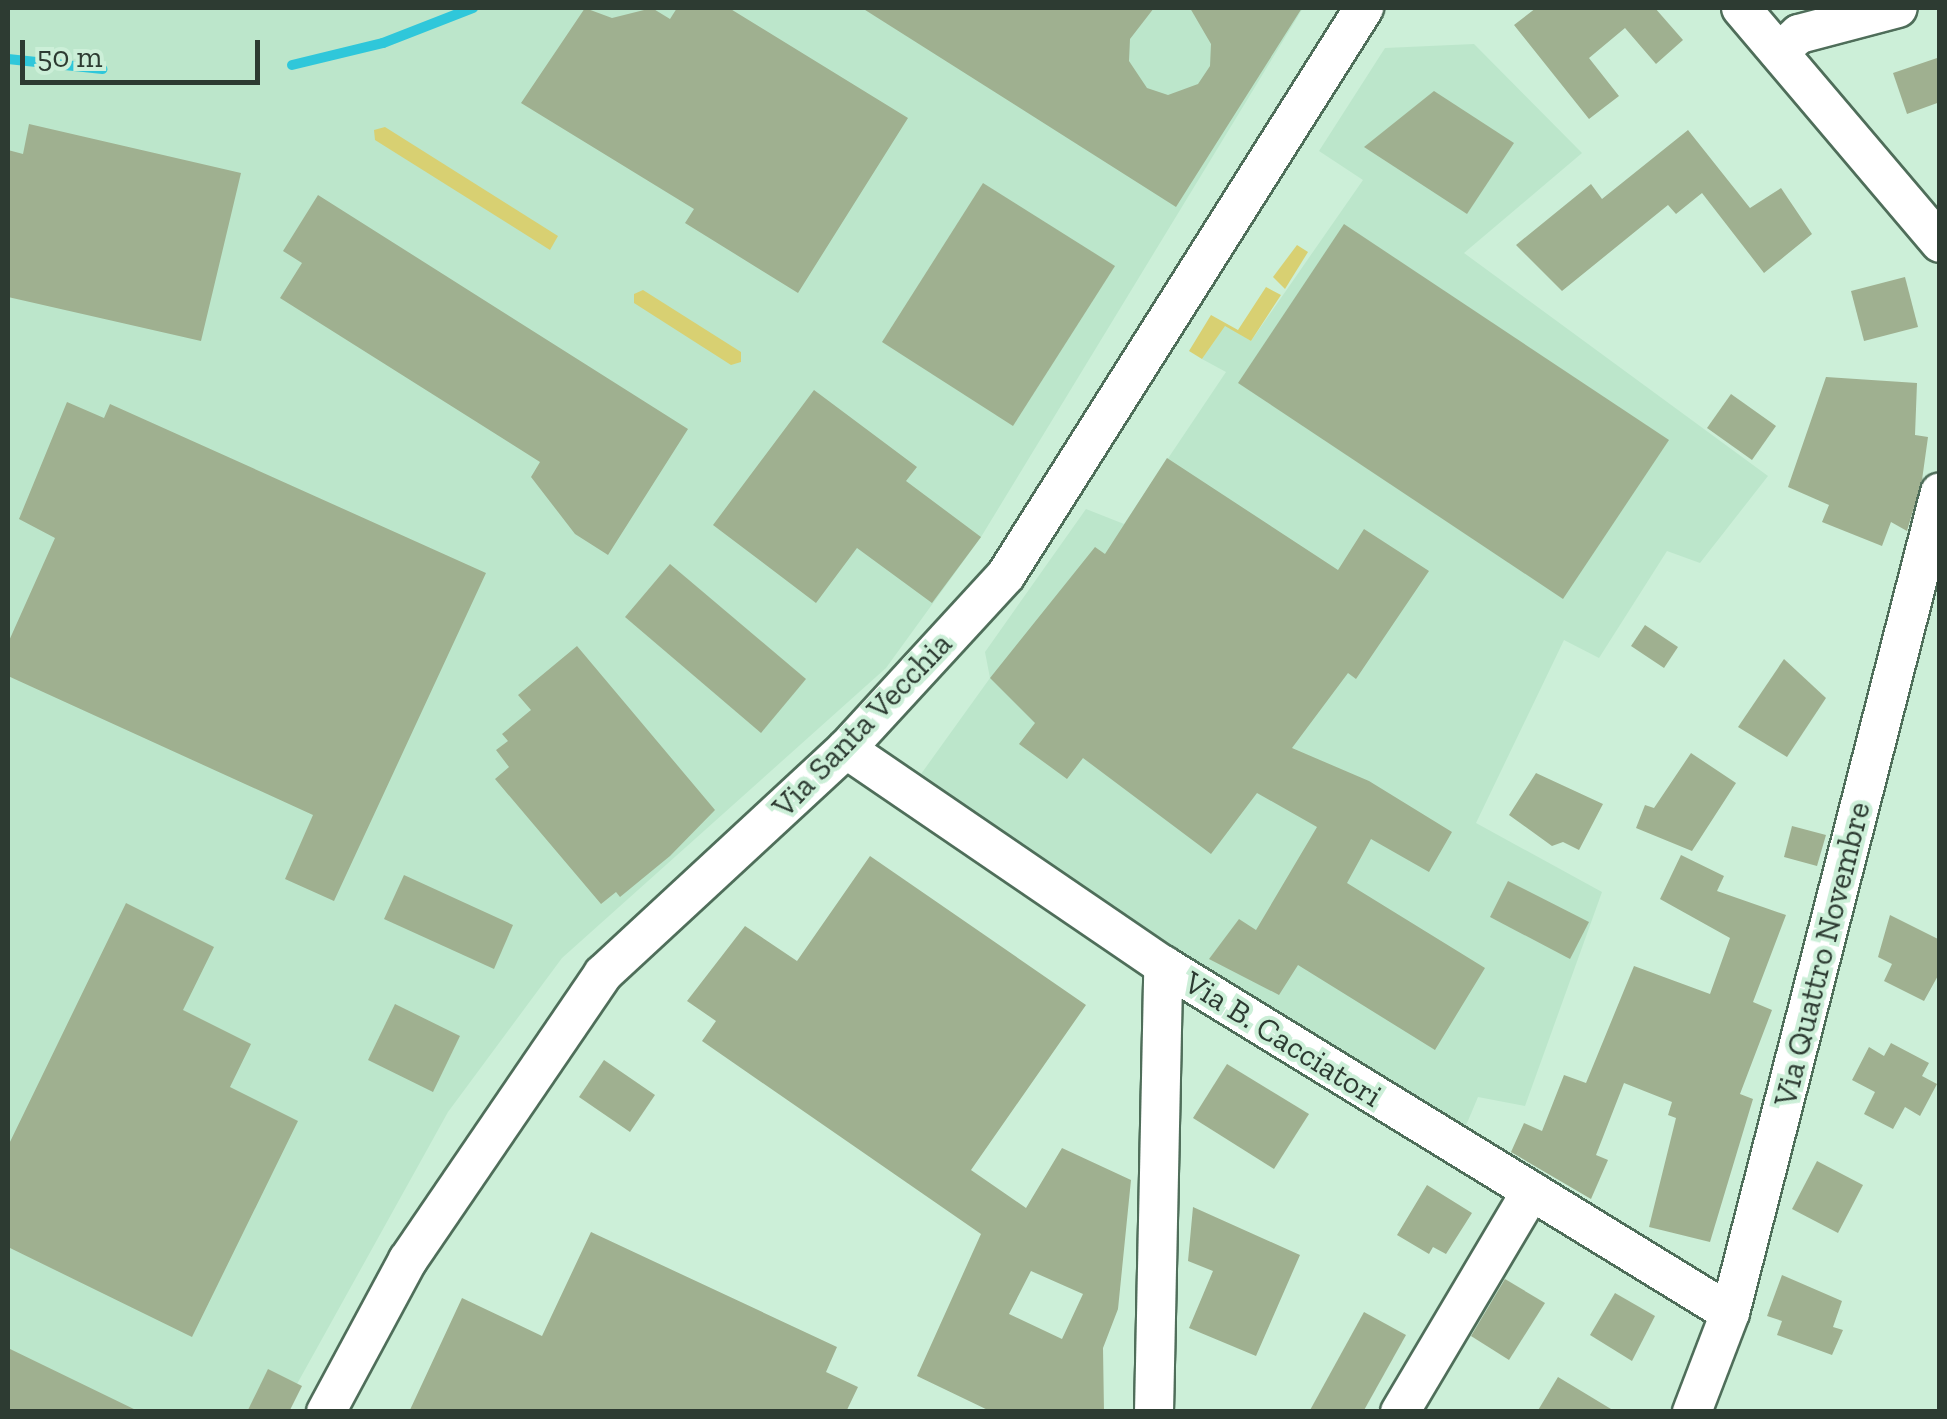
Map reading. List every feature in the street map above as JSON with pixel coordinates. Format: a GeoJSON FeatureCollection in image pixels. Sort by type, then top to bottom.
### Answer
{"type":"FeatureCollection","features":[{"type":"Feature","properties":{"kind":"street","name":"Via Santa Vecchia"},"geometry":{"type":"LineString","coordinates":[[326,1412],[408,1260],[603,974],[846,749],[1006,574],[1364,8]]}},
{"type":"Feature","properties":{"kind":"street"},"geometry":{"type":"LineString","coordinates":[[1741,8],[1940,242]]}},
{"type":"Feature","properties":{"kind":"street"},"geometry":{"type":"LineString","coordinates":[[1779,52],[1799,34],[1898,8]]}},
{"type":"Feature","properties":{"kind":"street","name":"Via Quattro Novembre"},"geometry":{"type":"LineString","coordinates":[[1692,1412],[1730,1313],[1927,596],[1940,492]]}},
{"type":"Feature","properties":{"kind":"street","name":"Via B. Cacciatori"},"geometry":{"type":"LineString","coordinates":[[846,749],[1163,965],[1730,1313]]}},
{"type":"Feature","properties":{"kind":"street"},"geometry":{"type":"LineString","coordinates":[[1154,1412],[1163,965]]}},
{"type":"Feature","properties":{"kind":"street"},"geometry":{"type":"LineString","coordinates":[[1400,1412],[1531,1191]]}},
{"type":"Feature","properties":{"kind":"shaded area"},"geometry":{"type":"Polygon","coordinates":[[[8,8],[1303,8],[981,537],[886,668],[562,958],[448,1112],[282,1411],[8,1412],[8,8]]]}},
{"type":"Feature","properties":{"kind":"shaded area"},"geometry":{"type":"Polygon","coordinates":[[[1474,44],[1582,153],[1464,253],[1768,476],[1700,563],[1667,551],[1599,658],[1564,640],[1476,823],[1602,892],[1525,1106],[1478,1097],[1462,1135],[916,781],[990,678],[985,652],[1086,509],[1124,524],[1226,372],[1202,359],[1225,325],[1251,341],[1363,180],[1319,151],[1385,48],[1474,44]]]}},
{"type":"Feature","properties":{"kind":"shaded area"},"geometry":{"type":"Polygon","coordinates":[[[385,127],[558,236],[550,250],[375,140],[374,130],[385,127]]]}},
{"type":"Feature","properties":{"kind":"shaded area"},"geometry":{"type":"Polygon","coordinates":[[[1297,245],[1308,252],[1285,289],[1273,277],[1297,245]]]}},
{"type":"Feature","properties":{"kind":"shaded area"},"geometry":{"type":"Polygon","coordinates":[[[1266,287],[1281,295],[1251,341],[1225,326],[1202,359],[1189,351],[1211,315],[1238,330],[1266,287]]]}},
{"type":"Feature","properties":{"kind":"shaded area"},"geometry":{"type":"Polygon","coordinates":[[[643,290],[741,352],[741,362],[731,365],[634,303],[634,294],[643,290]]]}},
{"type":"Feature","properties":{"kind":"building"},"geometry":{"type":"Polygon","coordinates":[[[585,8],[612,18],[652,8],[670,19],[677,8],[729,8],[908,118],[798,293],[685,223],[694,209],[521,103],[585,8]]]}},
{"type":"Feature","properties":{"kind":"building"},"geometry":{"type":"Polygon","coordinates":[[[862,8],[1154,8],[1130,39],[1129,61],[1147,88],[1168,95],[1198,84],[1210,66],[1211,44],[1190,8],[1302,8],[1176,207],[862,8]]]}},
{"type":"Feature","properties":{"kind":"building"},"geometry":{"type":"Polygon","coordinates":[[[1536,8],[1655,8],[1683,40],[1656,64],[1625,28],[1589,58],[1619,96],[1589,119],[1514,25],[1536,8]]]}},
{"type":"Feature","properties":{"kind":"building"},"geometry":{"type":"Polygon","coordinates":[[[1940,57],[1940,102],[1907,114],[1893,73],[1940,57]]]}},
{"type":"Feature","properties":{"kind":"building"},"geometry":{"type":"Polygon","coordinates":[[[1434,91],[1514,143],[1467,214],[1364,147],[1434,91]]]}},
{"type":"Feature","properties":{"kind":"building"},"geometry":{"type":"Polygon","coordinates":[[[29,124],[241,173],[201,341],[8,297],[8,150],[23,154],[29,124]]]}},
{"type":"Feature","properties":{"kind":"building"},"geometry":{"type":"Polygon","coordinates":[[[1688,130],[1750,208],[1781,188],[1812,234],[1764,273],[1702,193],[1676,214],[1668,205],[1562,291],[1516,245],[1591,184],[1602,199],[1688,130]]]}},
{"type":"Feature","properties":{"kind":"building"},"geometry":{"type":"Polygon","coordinates":[[[983,183],[1115,266],[1013,426],[882,342],[983,183]]]}},
{"type":"Feature","properties":{"kind":"building"},"geometry":{"type":"Polygon","coordinates":[[[318,195],[688,429],[608,555],[575,534],[531,477],[540,462],[280,298],[302,263],[283,251],[318,195]]]}},
{"type":"Feature","properties":{"kind":"building"},"geometry":{"type":"Polygon","coordinates":[[[1344,224],[1669,440],[1563,599],[1238,383],[1344,224]]]}},
{"type":"Feature","properties":{"kind":"building"},"geometry":{"type":"Polygon","coordinates":[[[1905,277],[1918,327],[1864,341],[1851,291],[1905,277]]]}},
{"type":"Feature","properties":{"kind":"building"},"geometry":{"type":"Polygon","coordinates":[[[1826,377],[1917,383],[1915,435],[1928,437],[1922,480],[1907,531],[1891,522],[1882,546],[1822,522],[1829,505],[1788,487],[1826,377]]]}},
{"type":"Feature","properties":{"kind":"building"},"geometry":{"type":"Polygon","coordinates":[[[814,390],[917,467],[906,481],[981,537],[932,603],[857,548],[816,603],[713,525],[814,390]]]}},
{"type":"Feature","properties":{"kind":"building"},"geometry":{"type":"Polygon","coordinates":[[[1731,394],[1776,426],[1752,460],[1707,428],[1731,394]]]}},
{"type":"Feature","properties":{"kind":"building"},"geometry":{"type":"Polygon","coordinates":[[[67,402],[104,418],[110,404],[486,573],[334,901],[285,879],[313,815],[8,676],[8,643],[55,538],[19,519],[67,402]]]}},
{"type":"Feature","properties":{"kind":"building"},"geometry":{"type":"Polygon","coordinates":[[[1167,458],[1338,570],[1364,529],[1429,571],[1356,679],[1348,673],[1292,748],[1369,781],[1452,832],[1429,872],[1371,839],[1347,883],[1485,968],[1435,1050],[1298,965],[1279,995],[1209,959],[1239,919],[1256,930],[1317,827],[1257,793],[1211,854],[1083,758],[1067,779],[1019,744],[1035,723],[990,678],[1095,547],[1105,554],[1167,458]]]}},
{"type":"Feature","properties":{"kind":"building"},"geometry":{"type":"Polygon","coordinates":[[[670,564],[806,679],[761,733],[625,617],[670,564]]]}},
{"type":"Feature","properties":{"kind":"building"},"geometry":{"type":"Polygon","coordinates":[[[1645,625],[1678,647],[1664,668],[1631,646],[1645,625]]]}},
{"type":"Feature","properties":{"kind":"building"},"geometry":{"type":"Polygon","coordinates":[[[577,646],[715,810],[670,856],[620,897],[616,892],[601,904],[495,779],[509,767],[496,750],[508,741],[502,734],[531,710],[518,695],[577,646]]]}},
{"type":"Feature","properties":{"kind":"building"},"geometry":{"type":"Polygon","coordinates":[[[1784,659],[1826,698],[1787,757],[1738,727],[1784,659]]]}},
{"type":"Feature","properties":{"kind":"building"},"geometry":{"type":"Polygon","coordinates":[[[1691,753],[1736,783],[1692,851],[1636,828],[1645,805],[1654,808],[1691,753]]]}},
{"type":"Feature","properties":{"kind":"building"},"geometry":{"type":"Polygon","coordinates":[[[1536,773],[1603,804],[1579,850],[1563,842],[1552,846],[1509,815],[1536,773]]]}},
{"type":"Feature","properties":{"kind":"building"},"geometry":{"type":"Polygon","coordinates":[[[1792,826],[1826,835],[1817,866],[1784,857],[1792,826]]]}},
{"type":"Feature","properties":{"kind":"building"},"geometry":{"type":"Polygon","coordinates":[[[1681,855],[1724,876],[1717,891],[1786,915],[1753,1002],[1772,1010],[1740,1094],[1753,1099],[1710,1242],[1649,1227],[1676,1118],[1668,1115],[1672,1102],[1624,1083],[1596,1155],[1608,1160],[1591,1199],[1511,1152],[1524,1123],[1542,1131],[1564,1075],[1586,1083],[1634,966],[1710,994],[1730,938],[1660,899],[1681,855]]]}},
{"type":"Feature","properties":{"kind":"building"},"geometry":{"type":"Polygon","coordinates":[[[870,856],[1086,1005],[971,1170],[1026,1208],[1062,1148],[1131,1180],[1118,1309],[1103,1348],[1104,1412],[992,1412],[917,1376],[981,1234],[702,1041],[716,1021],[687,1001],[745,926],[797,961],[870,856]],[[1031,1271],[1009,1314],[1062,1339],[1083,1294],[1031,1271]]]}},
{"type":"Feature","properties":{"kind":"building"},"geometry":{"type":"Polygon","coordinates":[[[404,875],[513,925],[494,969],[384,919],[404,875]]]}},
{"type":"Feature","properties":{"kind":"building"},"geometry":{"type":"Polygon","coordinates":[[[1508,881],[1589,922],[1570,959],[1490,917],[1508,881]]]}},
{"type":"Feature","properties":{"kind":"building"},"geometry":{"type":"Polygon","coordinates":[[[126,903],[214,947],[183,1010],[251,1044],[230,1087],[298,1121],[192,1337],[8,1247],[8,1146],[126,903]]]}},
{"type":"Feature","properties":{"kind":"building"},"geometry":{"type":"Polygon","coordinates":[[[1890,915],[1940,940],[1940,972],[1924,1001],[1884,981],[1892,964],[1878,957],[1890,915]]]}},
{"type":"Feature","properties":{"kind":"building"},"geometry":{"type":"Polygon","coordinates":[[[395,1004],[460,1036],[433,1092],[368,1060],[395,1004]]]}},
{"type":"Feature","properties":{"kind":"building"},"geometry":{"type":"Polygon","coordinates":[[[1891,1043],[1929,1063],[1922,1076],[1937,1084],[1920,1116],[1905,1107],[1893,1129],[1864,1114],[1875,1092],[1852,1080],[1869,1047],[1884,1056],[1891,1043]]]}},
{"type":"Feature","properties":{"kind":"building"},"geometry":{"type":"Polygon","coordinates":[[[604,1060],[655,1095],[630,1132],[579,1097],[604,1060]]]}},
{"type":"Feature","properties":{"kind":"building"},"geometry":{"type":"Polygon","coordinates":[[[1227,1064],[1309,1114],[1274,1169],[1193,1118],[1227,1064]]]}},
{"type":"Feature","properties":{"kind":"building"},"geometry":{"type":"Polygon","coordinates":[[[1817,1161],[1863,1185],[1838,1233],[1792,1209],[1817,1161]]]}},
{"type":"Feature","properties":{"kind":"building"},"geometry":{"type":"Polygon","coordinates":[[[1427,1185],[1472,1213],[1446,1254],[1433,1247],[1429,1254],[1397,1235],[1427,1185]]]}},
{"type":"Feature","properties":{"kind":"building"},"geometry":{"type":"Polygon","coordinates":[[[1193,1207],[1300,1255],[1256,1356],[1189,1328],[1213,1271],[1188,1261],[1193,1207]]]}},
{"type":"Feature","properties":{"kind":"building"},"geometry":{"type":"Polygon","coordinates":[[[591,1232],[837,1347],[826,1372],[858,1387],[846,1412],[409,1412],[462,1298],[542,1336],[591,1232]]]}},
{"type":"Feature","properties":{"kind":"building"},"geometry":{"type":"Polygon","coordinates":[[[1782,1275],[1842,1301],[1833,1327],[1843,1330],[1832,1355],[1777,1335],[1782,1321],[1767,1316],[1782,1275]]]}},
{"type":"Feature","properties":{"kind":"building"},"geometry":{"type":"Polygon","coordinates":[[[1505,1279],[1545,1303],[1509,1360],[1471,1336],[1505,1279]]]}},
{"type":"Feature","properties":{"kind":"building"},"geometry":{"type":"Polygon","coordinates":[[[1615,1293],[1655,1316],[1632,1361],[1590,1335],[1615,1293]]]}},
{"type":"Feature","properties":{"kind":"building"},"geometry":{"type":"Polygon","coordinates":[[[1364,1312],[1406,1335],[1363,1412],[1309,1412],[1364,1312]]]}},
{"type":"Feature","properties":{"kind":"building"},"geometry":{"type":"Polygon","coordinates":[[[8,1348],[140,1412],[8,1412],[8,1348]]]}},
{"type":"Feature","properties":{"kind":"building"},"geometry":{"type":"Polygon","coordinates":[[[268,1369],[302,1386],[289,1412],[247,1412],[268,1369]]]}},
{"type":"Feature","properties":{"kind":"building"},"geometry":{"type":"Polygon","coordinates":[[[1558,1377],[1616,1412],[1537,1412],[1558,1377]]]}},
{"type":"Feature","properties":{"kind":"waterway"},"geometry":{"type":"LineString","coordinates":[[292,65],[383,43],[473,8]]}},
{"type":"Feature","properties":{"kind":"waterway"},"geometry":{"type":"LineString","coordinates":[[8,59],[102,69]]}}]}
